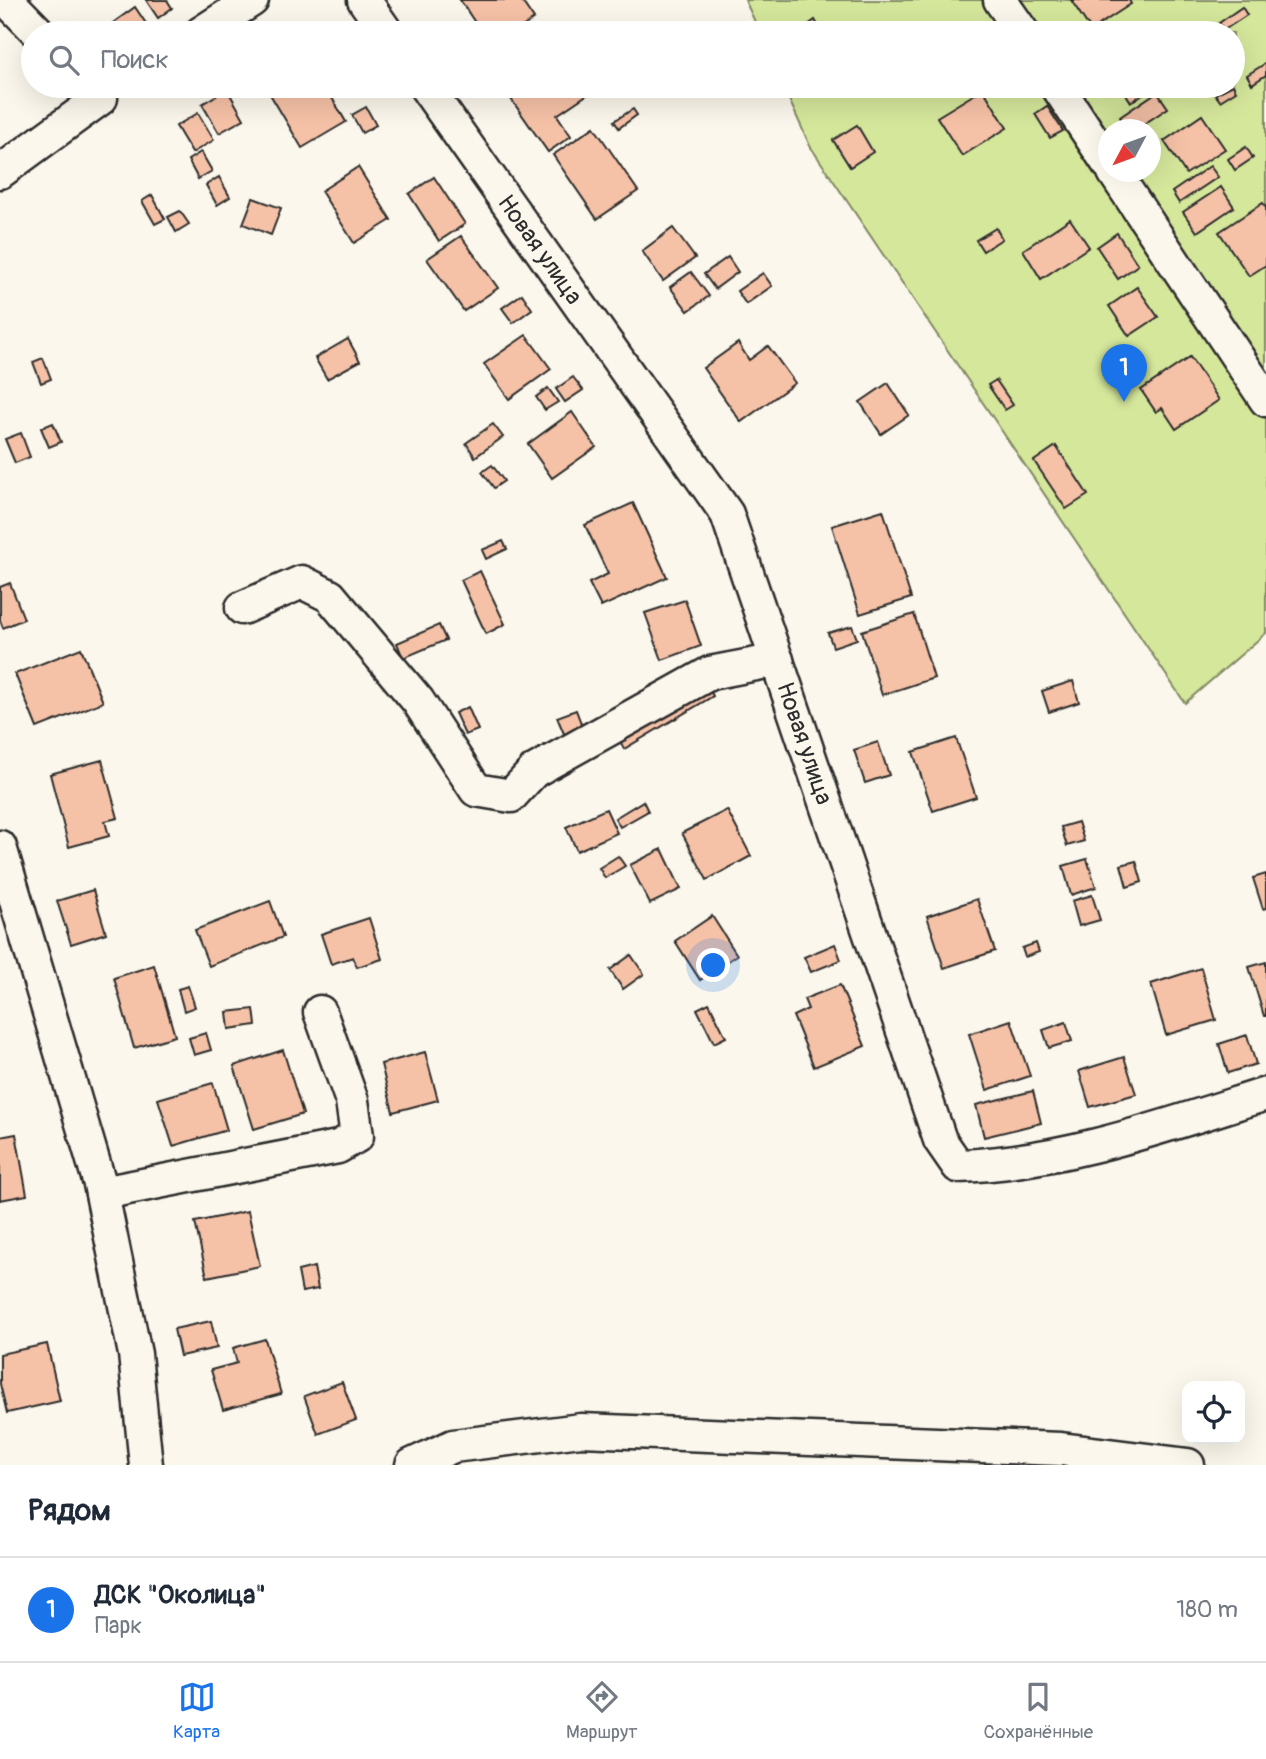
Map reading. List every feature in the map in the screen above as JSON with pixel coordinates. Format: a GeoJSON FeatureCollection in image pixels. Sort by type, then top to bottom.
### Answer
{"type":"FeatureCollection","features":[{"type":"Feature","properties":{"kind":"street"},"geometry":{"type":"LineString","coordinates":[[7,0],[27,21]]}},
{"type":"Feature","properties":{"kind":"street"},"geometry":{"type":"LineString","coordinates":[[220,21],[252,0]]}},
{"type":"Feature","properties":{"kind":"street"},"geometry":{"type":"LineString","coordinates":[[364,0],[379,21]]}},
{"type":"Feature","properties":{"kind":"street"},"geometry":{"type":"LineString","coordinates":[[1000,0],[1015,21]]}},
{"type":"Feature","properties":{"kind":"street"},"geometry":{"type":"LineString","coordinates":[[0,172],[93,98]]}},
{"type":"Feature","properties":{"kind":"street","name":"Новая улица"},"geometry":{"type":"LineString","coordinates":[[433,98],[727,514],[940,1140],[958,1166],[990,1165],[1132,1136],[1266,1094]]}},
{"type":"Feature","properties":{"kind":"street"},"geometry":{"type":"LineString","coordinates":[[1065,98],[1098,148]]}},
{"type":"Feature","properties":{"kind":"street"},"geometry":{"type":"LineString","coordinates":[[1121,182],[1266,400]]}},
{"type":"Feature","properties":{"kind":"street"},"geometry":{"type":"LineString","coordinates":[[242,608],[302,582],[330,596],[418,701],[476,790],[511,796],[534,771],[710,673],[777,660]]}},
{"type":"Feature","properties":{"kind":"street"},"geometry":{"type":"LineString","coordinates":[[0,847],[102,1193],[135,1354],[146,1465]]}},
{"type":"Feature","properties":{"kind":"street"},"geometry":{"type":"LineString","coordinates":[[102,1193],[338,1147],[357,1136],[352,1101],[320,1012]]}},
{"type":"Feature","properties":{"kind":"street"},"geometry":{"type":"LineString","coordinates":[[412,1465],[453,1446],[581,1430],[780,1452],[1064,1457],[1188,1465]]}},
{"type":"Feature","properties":{"kind":"green space"},"geometry":{"type":"Polygon","coordinates":[[[745,0],[1266,0],[1266,633],[1185,703],[810,146],[788,98],[1245,98],[1245,21],[755,21],[745,0]]]}},
{"type":"Feature","properties":{"kind":"building"},"geometry":{"type":"Polygon","coordinates":[[[146,0],[167,0],[172,8],[158,18],[146,0]]]}},
{"type":"Feature","properties":{"kind":"building"},"geometry":{"type":"Polygon","coordinates":[[[460,0],[521,0],[534,19],[531,21],[474,21],[460,0]]]}},
{"type":"Feature","properties":{"kind":"building"},"geometry":{"type":"Polygon","coordinates":[[[1071,0],[1129,0],[1131,4],[1105,21],[1085,21],[1071,0]]]}},
{"type":"Feature","properties":{"kind":"building"},"geometry":{"type":"Polygon","coordinates":[[[135,7],[144,21],[116,21],[135,7]]]}},
{"type":"Feature","properties":{"kind":"building"},"geometry":{"type":"Polygon","coordinates":[[[1242,7],[1247,15],[1238,21],[1222,21],[1242,7]]]}},
{"type":"Feature","properties":{"kind":"building"},"geometry":{"type":"Polygon","coordinates":[[[1266,63],[1266,75],[1252,84],[1247,75],[1266,63]]]}},
{"type":"Feature","properties":{"kind":"building"},"geometry":{"type":"Polygon","coordinates":[[[212,98],[232,98],[244,119],[219,133],[202,104],[212,98]]]}},
{"type":"Feature","properties":{"kind":"building"},"geometry":{"type":"Polygon","coordinates":[[[272,98],[332,98],[346,122],[302,148],[272,98]]]}},
{"type":"Feature","properties":{"kind":"building"},"geometry":{"type":"Polygon","coordinates":[[[510,98],[582,98],[557,115],[571,136],[548,152],[510,98]]]}},
{"type":"Feature","properties":{"kind":"building"},"geometry":{"type":"Polygon","coordinates":[[[968,98],[989,98],[1007,128],[962,156],[937,117],[968,98]]]}},
{"type":"Feature","properties":{"kind":"building"},"geometry":{"type":"Polygon","coordinates":[[[1148,98],[1161,98],[1168,108],[1152,119],[1120,117],[1148,98]]]}},
{"type":"Feature","properties":{"kind":"building"},"geometry":{"type":"Polygon","coordinates":[[[1047,106],[1063,131],[1050,138],[1035,114],[1047,106]]]}},
{"type":"Feature","properties":{"kind":"building"},"geometry":{"type":"Polygon","coordinates":[[[366,107],[376,125],[362,133],[352,115],[366,107]]]}},
{"type":"Feature","properties":{"kind":"building"},"geometry":{"type":"Polygon","coordinates":[[[633,109],[637,115],[619,128],[614,121],[633,109]]]}},
{"type":"Feature","properties":{"kind":"building"},"geometry":{"type":"Polygon","coordinates":[[[198,113],[214,140],[192,153],[176,126],[198,113]]]}},
{"type":"Feature","properties":{"kind":"building"},"geometry":{"type":"Polygon","coordinates":[[[1202,115],[1225,149],[1186,174],[1164,141],[1202,115]]]}},
{"type":"Feature","properties":{"kind":"building"},"geometry":{"type":"Polygon","coordinates":[[[857,125],[873,152],[850,167],[833,140],[857,125]]]}},
{"type":"Feature","properties":{"kind":"building"},"geometry":{"type":"Polygon","coordinates":[[[594,127],[638,191],[597,219],[553,155],[594,127]]]}},
{"type":"Feature","properties":{"kind":"building"},"geometry":{"type":"Polygon","coordinates":[[[1246,147],[1253,158],[1235,170],[1228,159],[1246,147]]]}},
{"type":"Feature","properties":{"kind":"building"},"geometry":{"type":"Polygon","coordinates":[[[201,152],[212,171],[198,179],[188,160],[201,152]]]}},
{"type":"Feature","properties":{"kind":"building"},"geometry":{"type":"Polygon","coordinates":[[[1210,166],[1218,177],[1179,203],[1172,192],[1210,166]]]}},
{"type":"Feature","properties":{"kind":"building"},"geometry":{"type":"Polygon","coordinates":[[[358,167],[391,220],[354,243],[321,191],[358,167]]]}},
{"type":"Feature","properties":{"kind":"building"},"geometry":{"type":"Polygon","coordinates":[[[219,177],[230,197],[217,205],[206,185],[219,177]]]}},
{"type":"Feature","properties":{"kind":"building"},"geometry":{"type":"Polygon","coordinates":[[[434,177],[465,224],[439,241],[409,194],[434,177]]]}},
{"type":"Feature","properties":{"kind":"building"},"geometry":{"type":"Polygon","coordinates":[[[1221,187],[1234,207],[1197,232],[1183,212],[1221,187]]]}},
{"type":"Feature","properties":{"kind":"building"},"geometry":{"type":"Polygon","coordinates":[[[152,195],[165,219],[155,224],[142,201],[152,195]]]}},
{"type":"Feature","properties":{"kind":"building"},"geometry":{"type":"Polygon","coordinates":[[[253,198],[281,208],[271,235],[243,224],[253,198]]]}},
{"type":"Feature","properties":{"kind":"building"},"geometry":{"type":"Polygon","coordinates":[[[1263,203],[1266,208],[1266,265],[1249,276],[1219,232],[1263,203]]]}},
{"type":"Feature","properties":{"kind":"building"},"geometry":{"type":"Polygon","coordinates":[[[180,211],[189,224],[176,232],[168,217],[180,211]]]}},
{"type":"Feature","properties":{"kind":"building"},"geometry":{"type":"Polygon","coordinates":[[[1070,219],[1089,247],[1041,279],[1023,250],[1070,219]]]}},
{"type":"Feature","properties":{"kind":"building"},"geometry":{"type":"Polygon","coordinates":[[[673,228],[695,258],[663,281],[642,251],[673,228]]]}},
{"type":"Feature","properties":{"kind":"building"},"geometry":{"type":"Polygon","coordinates":[[[996,228],[1002,239],[983,251],[976,240],[996,228]]]}},
{"type":"Feature","properties":{"kind":"building"},"geometry":{"type":"Polygon","coordinates":[[[1117,233],[1138,265],[1118,279],[1097,247],[1117,233]]]}},
{"type":"Feature","properties":{"kind":"building"},"geometry":{"type":"Polygon","coordinates":[[[461,236],[498,288],[464,311],[427,259],[461,236]]]}},
{"type":"Feature","properties":{"kind":"building"},"geometry":{"type":"Polygon","coordinates":[[[728,257],[738,272],[715,289],[704,274],[728,257]]]}},
{"type":"Feature","properties":{"kind":"building"},"geometry":{"type":"Polygon","coordinates":[[[691,272],[709,296],[688,311],[670,287],[691,272]]]}},
{"type":"Feature","properties":{"kind":"building"},"geometry":{"type":"Polygon","coordinates":[[[763,273],[772,286],[746,304],[737,291],[763,273]]]}},
{"type":"Feature","properties":{"kind":"building"},"geometry":{"type":"Polygon","coordinates":[[[1137,287],[1158,317],[1129,336],[1109,306],[1137,287]]]}},
{"type":"Feature","properties":{"kind":"building"},"geometry":{"type":"Polygon","coordinates":[[[522,294],[532,309],[513,323],[502,308],[522,294]]]}},
{"type":"Feature","properties":{"kind":"building"},"geometry":{"type":"Polygon","coordinates":[[[526,335],[551,369],[509,399],[484,364],[526,335]]]}},
{"type":"Feature","properties":{"kind":"building"},"geometry":{"type":"Polygon","coordinates":[[[348,339],[360,361],[327,379],[315,358],[348,339]]]}},
{"type":"Feature","properties":{"kind":"building"},"geometry":{"type":"Polygon","coordinates":[[[738,343],[749,360],[768,346],[795,383],[741,422],[703,368],[738,343]]]}},
{"type":"Feature","properties":{"kind":"building"},"geometry":{"type":"Polygon","coordinates":[[[1190,357],[1219,400],[1176,429],[1162,408],[1156,412],[1141,390],[1190,357]]]}},
{"type":"Feature","properties":{"kind":"building"},"geometry":{"type":"Polygon","coordinates":[[[43,358],[51,379],[41,383],[33,362],[43,358]]]}},
{"type":"Feature","properties":{"kind":"building"},"geometry":{"type":"Polygon","coordinates":[[[573,377],[583,390],[565,402],[556,389],[573,377]]]}},
{"type":"Feature","properties":{"kind":"building"},"geometry":{"type":"Polygon","coordinates":[[[996,380],[1013,405],[1005,410],[988,385],[996,380]]]}},
{"type":"Feature","properties":{"kind":"building"},"geometry":{"type":"Polygon","coordinates":[[[888,383],[909,415],[881,434],[860,402],[888,383]]]}},
{"type":"Feature","properties":{"kind":"building"},"geometry":{"type":"Polygon","coordinates":[[[548,388],[558,402],[545,410],[536,397],[548,388]]]}},
{"type":"Feature","properties":{"kind":"building"},"geometry":{"type":"Polygon","coordinates":[[[572,412],[596,447],[552,478],[528,444],[572,412]]]}},
{"type":"Feature","properties":{"kind":"building"},"geometry":{"type":"Polygon","coordinates":[[[53,423],[61,442],[49,447],[41,428],[53,423]]]}},
{"type":"Feature","properties":{"kind":"building"},"geometry":{"type":"Polygon","coordinates":[[[493,424],[503,437],[475,457],[466,443],[493,424]]]}},
{"type":"Feature","properties":{"kind":"building"},"geometry":{"type":"Polygon","coordinates":[[[21,433],[30,457],[15,463],[5,439],[21,433]]]}},
{"type":"Feature","properties":{"kind":"building"},"geometry":{"type":"Polygon","coordinates":[[[1056,446],[1088,495],[1066,509],[1034,461],[1056,446]]]}},
{"type":"Feature","properties":{"kind":"building"},"geometry":{"type":"Polygon","coordinates":[[[492,465],[504,481],[494,488],[482,472],[492,465]]]}},
{"type":"Feature","properties":{"kind":"building"},"geometry":{"type":"Polygon","coordinates":[[[633,503],[667,577],[601,607],[589,583],[608,574],[585,525],[633,503]]]}},
{"type":"Feature","properties":{"kind":"building"},"geometry":{"type":"Polygon","coordinates":[[[883,510],[911,598],[860,614],[832,526],[883,510]]]}},
{"type":"Feature","properties":{"kind":"building"},"geometry":{"type":"Polygon","coordinates":[[[503,541],[507,549],[486,559],[482,550],[503,541]]]}},
{"type":"Feature","properties":{"kind":"building"},"geometry":{"type":"Polygon","coordinates":[[[480,571],[505,624],[486,634],[461,580],[480,571]]]}},
{"type":"Feature","properties":{"kind":"building"},"geometry":{"type":"Polygon","coordinates":[[[10,583],[24,619],[3,628],[0,620],[0,587],[10,583]]]}},
{"type":"Feature","properties":{"kind":"building"},"geometry":{"type":"Polygon","coordinates":[[[685,600],[701,646],[662,660],[645,613],[685,600]]]}},
{"type":"Feature","properties":{"kind":"building"},"geometry":{"type":"Polygon","coordinates":[[[914,614],[934,678],[882,695],[862,631],[914,614]]]}},
{"type":"Feature","properties":{"kind":"building"},"geometry":{"type":"Polygon","coordinates":[[[439,625],[446,640],[403,658],[397,643],[439,625]]]}},
{"type":"Feature","properties":{"kind":"building"},"geometry":{"type":"Polygon","coordinates":[[[852,626],[857,639],[833,647],[828,633],[852,626]]]}},
{"type":"Feature","properties":{"kind":"building"},"geometry":{"type":"Polygon","coordinates":[[[81,648],[103,702],[37,728],[15,674],[81,648]]]}},
{"type":"Feature","properties":{"kind":"building"},"geometry":{"type":"Polygon","coordinates":[[[1073,681],[1079,702],[1049,712],[1042,691],[1073,681]]]}},
{"type":"Feature","properties":{"kind":"building"},"geometry":{"type":"Polygon","coordinates":[[[709,688],[713,696],[624,749],[620,741],[709,688]]]}},
{"type":"Feature","properties":{"kind":"building"},"geometry":{"type":"Polygon","coordinates":[[[468,707],[478,730],[465,735],[455,713],[468,707]]]}},
{"type":"Feature","properties":{"kind":"building"},"geometry":{"type":"Polygon","coordinates":[[[576,710],[585,734],[567,741],[557,717],[576,710]]]}},
{"type":"Feature","properties":{"kind":"building"},"geometry":{"type":"Polygon","coordinates":[[[956,738],[976,797],[933,811],[913,752],[956,738]]]}},
{"type":"Feature","properties":{"kind":"building"},"geometry":{"type":"Polygon","coordinates":[[[878,742],[889,775],[865,783],[854,750],[878,742]]]}},
{"type":"Feature","properties":{"kind":"building"},"geometry":{"type":"Polygon","coordinates":[[[102,760],[118,818],[105,821],[109,836],[69,847],[50,774],[102,760]]]}},
{"type":"Feature","properties":{"kind":"building"},"geometry":{"type":"Polygon","coordinates":[[[643,801],[648,811],[620,827],[615,818],[643,801]]]}},
{"type":"Feature","properties":{"kind":"building"},"geometry":{"type":"Polygon","coordinates":[[[606,809],[617,833],[577,851],[566,827],[606,809]]]}},
{"type":"Feature","properties":{"kind":"building"},"geometry":{"type":"Polygon","coordinates":[[[727,810],[751,856],[707,880],[682,833],[727,810]]]}},
{"type":"Feature","properties":{"kind":"building"},"geometry":{"type":"Polygon","coordinates":[[[1078,822],[1084,841],[1067,846],[1061,827],[1078,822]]]}},
{"type":"Feature","properties":{"kind":"building"},"geometry":{"type":"Polygon","coordinates":[[[662,849],[681,889],[650,904],[630,865],[662,849]]]}},
{"type":"Feature","properties":{"kind":"building"},"geometry":{"type":"Polygon","coordinates":[[[618,856],[625,866],[605,878],[599,868],[618,856]]]}},
{"type":"Feature","properties":{"kind":"building"},"geometry":{"type":"Polygon","coordinates":[[[1087,859],[1096,887],[1071,895],[1063,866],[1087,859]]]}},
{"type":"Feature","properties":{"kind":"building"},"geometry":{"type":"Polygon","coordinates":[[[1136,861],[1142,882],[1127,887],[1121,865],[1136,861]]]}},
{"type":"Feature","properties":{"kind":"building"},"geometry":{"type":"Polygon","coordinates":[[[1266,874],[1266,908],[1263,909],[1253,878],[1266,874]]]}},
{"type":"Feature","properties":{"kind":"building"},"geometry":{"type":"Polygon","coordinates":[[[93,890],[106,933],[71,944],[57,901],[93,890]]]}},
{"type":"Feature","properties":{"kind":"building"},"geometry":{"type":"Polygon","coordinates":[[[1092,895],[1100,920],[1079,926],[1072,901],[1092,895]]]}},
{"type":"Feature","properties":{"kind":"building"},"geometry":{"type":"Polygon","coordinates":[[[977,899],[995,951],[944,968],[927,916],[977,899]]]}},
{"type":"Feature","properties":{"kind":"building"},"geometry":{"type":"Polygon","coordinates":[[[270,901],[283,937],[209,966],[195,930],[270,901]]]}},
{"type":"Feature","properties":{"kind":"building"},"geometry":{"type":"Polygon","coordinates":[[[712,916],[737,955],[700,980],[675,941],[712,916]]]}},
{"type":"Feature","properties":{"kind":"building"},"geometry":{"type":"Polygon","coordinates":[[[369,918],[382,959],[357,967],[353,957],[331,964],[321,934],[369,918]]]}},
{"type":"Feature","properties":{"kind":"building"},"geometry":{"type":"Polygon","coordinates":[[[1036,943],[1039,952],[1025,957],[1022,948],[1036,943]]]}},
{"type":"Feature","properties":{"kind":"building"},"geometry":{"type":"Polygon","coordinates":[[[835,944],[841,960],[811,972],[804,957],[835,944]]]}},
{"type":"Feature","properties":{"kind":"building"},"geometry":{"type":"Polygon","coordinates":[[[631,955],[644,974],[623,989],[610,970],[631,955]]]}},
{"type":"Feature","properties":{"kind":"building"},"geometry":{"type":"Polygon","coordinates":[[[1266,962],[1266,1016],[1264,1016],[1249,967],[1266,962]]]}},
{"type":"Feature","properties":{"kind":"building"},"geometry":{"type":"Polygon","coordinates":[[[154,965],[175,1036],[134,1048],[114,978],[154,965]]]}},
{"type":"Feature","properties":{"kind":"building"},"geometry":{"type":"Polygon","coordinates":[[[1201,968],[1216,1020],[1166,1035],[1151,984],[1201,968]]]}},
{"type":"Feature","properties":{"kind":"building"},"geometry":{"type":"Polygon","coordinates":[[[840,985],[865,1046],[814,1067],[793,1016],[808,1009],[804,999],[840,985]]]}},
{"type":"Feature","properties":{"kind":"building"},"geometry":{"type":"Polygon","coordinates":[[[188,986],[195,1007],[184,1011],[178,989],[188,986]]]}},
{"type":"Feature","properties":{"kind":"building"},"geometry":{"type":"Polygon","coordinates":[[[709,1003],[726,1037],[714,1043],[697,1009],[709,1003]]]}},
{"type":"Feature","properties":{"kind":"building"},"geometry":{"type":"Polygon","coordinates":[[[254,1009],[256,1025],[229,1029],[227,1012],[254,1009]]]}},
{"type":"Feature","properties":{"kind":"building"},"geometry":{"type":"Polygon","coordinates":[[[1011,1020],[1030,1076],[987,1090],[969,1034],[1011,1020]]]}},
{"type":"Feature","properties":{"kind":"building"},"geometry":{"type":"Polygon","coordinates":[[[1066,1022],[1072,1041],[1049,1048],[1043,1030],[1066,1022]]]}},
{"type":"Feature","properties":{"kind":"building"},"geometry":{"type":"Polygon","coordinates":[[[206,1033],[211,1050],[194,1055],[189,1038],[206,1033]]]}},
{"type":"Feature","properties":{"kind":"building"},"geometry":{"type":"Polygon","coordinates":[[[1247,1035],[1256,1064],[1228,1073],[1219,1044],[1247,1035]]]}},
{"type":"Feature","properties":{"kind":"building"},"geometry":{"type":"Polygon","coordinates":[[[283,1050],[303,1114],[254,1129],[234,1066],[283,1050]]]}},
{"type":"Feature","properties":{"kind":"building"},"geometry":{"type":"Polygon","coordinates":[[[425,1052],[438,1100],[393,1112],[381,1064],[425,1052]]]}},
{"type":"Feature","properties":{"kind":"building"},"geometry":{"type":"Polygon","coordinates":[[[1124,1057],[1136,1094],[1090,1107],[1079,1071],[1124,1057]]]}},
{"type":"Feature","properties":{"kind":"building"},"geometry":{"type":"Polygon","coordinates":[[[213,1083],[227,1130],[173,1146],[158,1099],[213,1083]]]}},
{"type":"Feature","properties":{"kind":"building"},"geometry":{"type":"Polygon","coordinates":[[[1033,1091],[1041,1123],[984,1137],[976,1105],[1033,1091]]]}},
{"type":"Feature","properties":{"kind":"building"},"geometry":{"type":"Polygon","coordinates":[[[16,1134],[27,1195],[0,1200],[0,1137],[16,1134]]]}},
{"type":"Feature","properties":{"kind":"building"},"geometry":{"type":"Polygon","coordinates":[[[248,1211],[260,1266],[207,1277],[195,1222],[248,1211]]]}},
{"type":"Feature","properties":{"kind":"building"},"geometry":{"type":"Polygon","coordinates":[[[314,1267],[318,1289],[302,1292],[298,1271],[314,1267]]]}},
{"type":"Feature","properties":{"kind":"building"},"geometry":{"type":"Polygon","coordinates":[[[211,1321],[217,1348],[180,1356],[174,1329],[211,1321]]]}},
{"type":"Feature","properties":{"kind":"building"},"geometry":{"type":"Polygon","coordinates":[[[265,1339],[281,1394],[223,1410],[211,1370],[237,1363],[233,1348],[265,1339]]]}},
{"type":"Feature","properties":{"kind":"building"},"geometry":{"type":"Polygon","coordinates":[[[47,1344],[60,1401],[7,1413],[0,1384],[0,1354],[47,1344]]]}},
{"type":"Feature","properties":{"kind":"building"},"geometry":{"type":"Polygon","coordinates":[[[342,1382],[356,1420],[318,1434],[304,1396],[342,1382]]]}},
{"type":"Feature","properties":{"kind":"place","name":"ДСК \"Околица\""},"geometry":{"type":"Point","coordinates":[1124,402]}}]}
